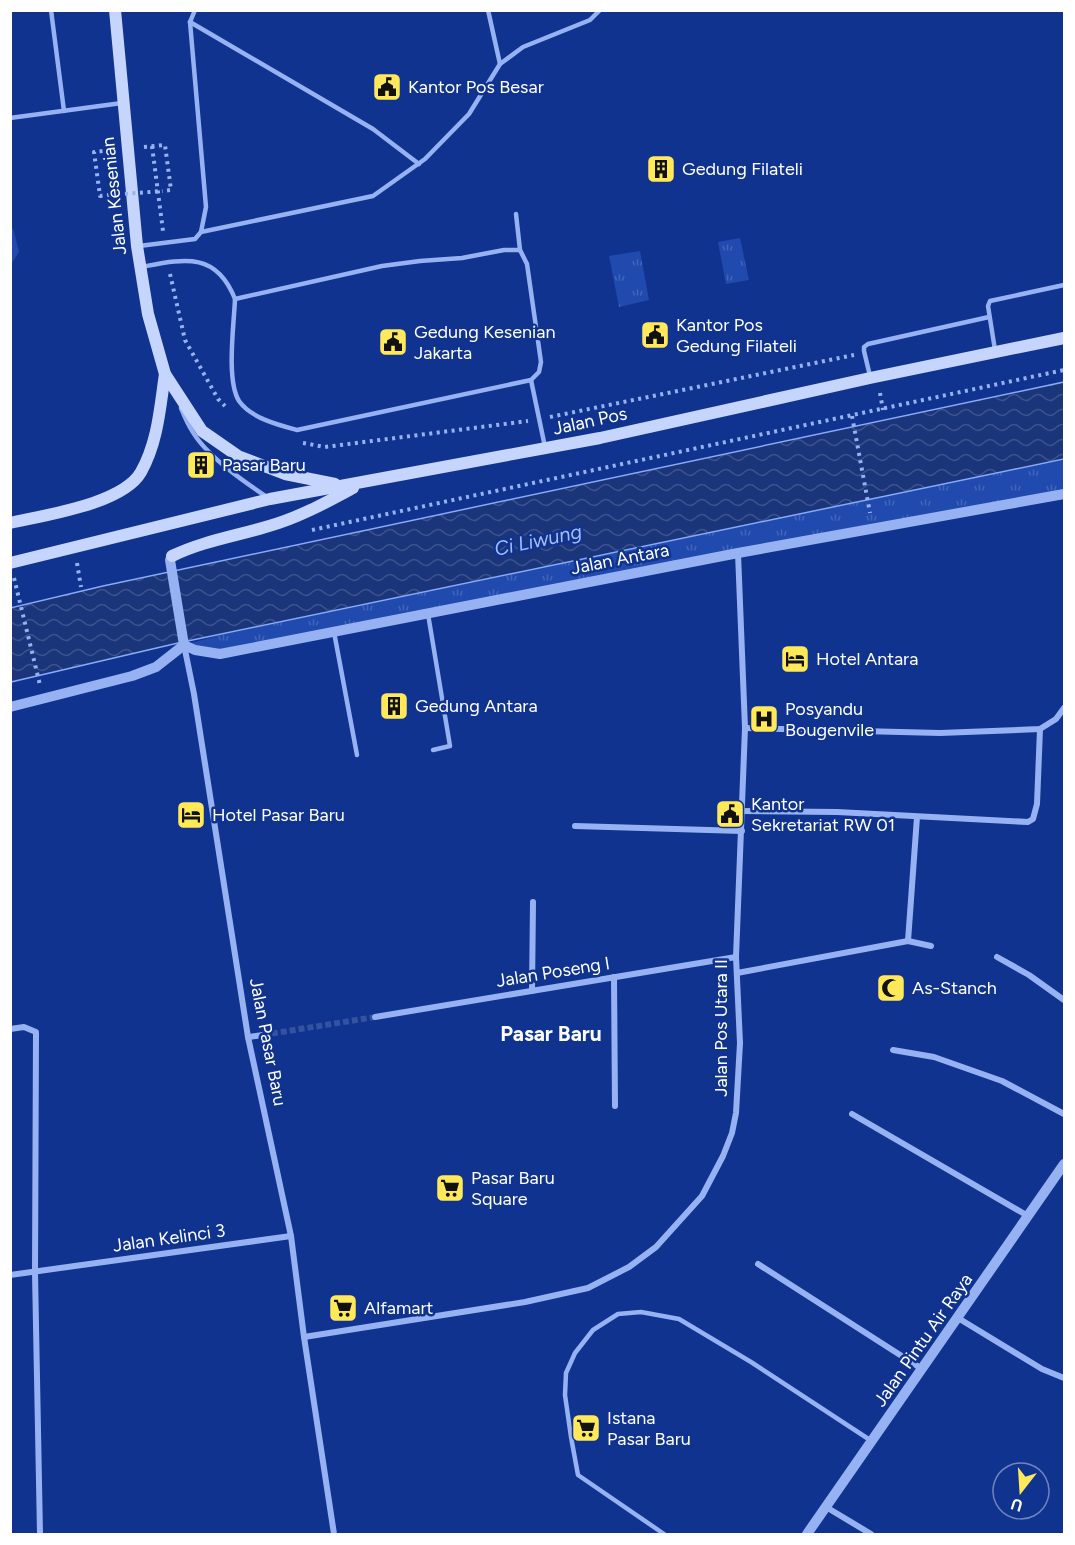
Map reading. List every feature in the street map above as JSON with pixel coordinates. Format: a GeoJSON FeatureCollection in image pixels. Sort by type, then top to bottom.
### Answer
{"type":"FeatureCollection","features":[{"type":"Feature","properties":{"kind":"main road","name":"Jalan Kesenian"},"geometry":{"type":"LineString","coordinates":[[115,10],[137,246],[148,314],[165,374]]}},
{"type":"Feature","properties":{"kind":"main road","name":"Jalan Pos"},"geometry":{"type":"LineString","coordinates":[[10,563],[270,499],[600,438],[995,351],[1065,338]]}},
{"type":"Feature","properties":{"kind":"main road"},"geometry":{"type":"LineString","coordinates":[[165,374],[202,431],[238,456],[285,474],[344,486]]}},
{"type":"Feature","properties":{"kind":"main road"},"geometry":{"type":"LineString","coordinates":[[10,523],[74,508],[115,495],[131,485],[141,473],[157,432],[165,374]]}},
{"type":"Feature","properties":{"kind":"main road"},"geometry":{"type":"LineString","coordinates":[[172,560],[193,546],[272,526],[327,502],[364,482]]}},
{"type":"Feature","properties":{"kind":"street","name":"Jalan Antara"},"geometry":{"type":"LineString","coordinates":[[183,644],[195,651],[220,654],[738,553],[1065,494]]}},
{"type":"Feature","properties":{"kind":"street","name":"Jalan Pos Utara II"},"geometry":{"type":"LineString","coordinates":[[304,1337],[525,1302],[588,1288],[629,1267],[656,1247],[702,1196],[732,1133],[736,1113],[740,1043],[736,957],[745,728],[738,553]]}},
{"type":"Feature","properties":{"kind":"street","name":"Jalan Pasar Baru"},"geometry":{"type":"LineString","coordinates":[[172,560],[183,644],[195,705],[248,1037],[291,1236],[334,1534]]}},
{"type":"Feature","properties":{"kind":"street"},"geometry":{"type":"LineString","coordinates":[[10,707],[132,676],[156,667],[183,644]]}},
{"type":"Feature","properties":{"kind":"street"},"geometry":{"type":"LineString","coordinates":[[745,728],[940,733],[1040,729],[1056,719],[1065,708]]}},
{"type":"Feature","properties":{"kind":"street"},"geometry":{"type":"LineString","coordinates":[[743,811],[837,812],[1028,822],[1033,819],[1037,804],[1040,729]]}},
{"type":"Feature","properties":{"kind":"street"},"geometry":{"type":"LineString","coordinates":[[908,941],[917,817]]}},
{"type":"Feature","properties":{"kind":"street"},"geometry":{"type":"LineString","coordinates":[[575,826],[742,831]]}},
{"type":"Feature","properties":{"kind":"street"},"geometry":{"type":"LineString","coordinates":[[532,991],[533,902]]}},
{"type":"Feature","properties":{"kind":"street"},"geometry":{"type":"LineString","coordinates":[[737,973],[908,941],[931,946]]}},
{"type":"Feature","properties":{"kind":"street","name":"Jalan Poseng I"},"geometry":{"type":"LineString","coordinates":[[375,1017],[736,957]]}},
{"type":"Feature","properties":{"kind":"street"},"geometry":{"type":"LineString","coordinates":[[997,957],[1029,975],[1065,1000]]}},
{"type":"Feature","properties":{"kind":"street"},"geometry":{"type":"LineString","coordinates":[[614,977],[615,1106]]}},
{"type":"Feature","properties":{"kind":"street"},"geometry":{"type":"LineString","coordinates":[[10,1029],[24,1027],[36,1032],[35,1274],[40,1534]]}},
{"type":"Feature","properties":{"kind":"street"},"geometry":{"type":"LineString","coordinates":[[248,1037],[263,1035]]}},
{"type":"Feature","properties":{"kind":"street"},"geometry":{"type":"LineString","coordinates":[[893,1050],[934,1057],[1002,1081],[1065,1114]]}},
{"type":"Feature","properties":{"kind":"street"},"geometry":{"type":"LineString","coordinates":[[852,1114],[1028,1216]]}},
{"type":"Feature","properties":{"kind":"street","name":"Jalan Pintu Air Raya"},"geometry":{"type":"LineString","coordinates":[[807,1534],[1065,1164]]}},
{"type":"Feature","properties":{"kind":"street","name":"Jalan Kelinci 3"},"geometry":{"type":"LineString","coordinates":[[35,1274],[291,1236]]}},
{"type":"Feature","properties":{"kind":"street"},"geometry":{"type":"LineString","coordinates":[[758,1264],[922,1369]]}},
{"type":"Feature","properties":{"kind":"street"},"geometry":{"type":"LineString","coordinates":[[10,1275],[35,1274]]}},
{"type":"Feature","properties":{"kind":"street"},"geometry":{"type":"LineString","coordinates":[[958,1318],[1042,1370],[1065,1378]]}},
{"type":"Feature","properties":{"kind":"street"},"geometry":{"type":"LineString","coordinates":[[826,1507],[871,1534]]}},
{"type":"Feature","properties":{"kind":"lane"},"geometry":{"type":"LineString","coordinates":[[51,10],[64,111]]}},
{"type":"Feature","properties":{"kind":"lane"},"geometry":{"type":"LineString","coordinates":[[137,246],[195,239],[201,232],[206,207],[190,22],[195,10]]}},
{"type":"Feature","properties":{"kind":"lane"},"geometry":{"type":"LineString","coordinates":[[488,10],[500,63]]}},
{"type":"Feature","properties":{"kind":"lane"},"geometry":{"type":"LineString","coordinates":[[201,232],[373,196],[419,164],[470,114],[500,63],[523,47],[590,20],[600,10]]}},
{"type":"Feature","properties":{"kind":"lane"},"geometry":{"type":"LineString","coordinates":[[190,22],[373,129],[419,164]]}},
{"type":"Feature","properties":{"kind":"lane"},"geometry":{"type":"LineString","coordinates":[[10,118],[122,103]]}},
{"type":"Feature","properties":{"kind":"lane"},"geometry":{"type":"LineString","coordinates":[[140,267],[167,262],[203,262],[218,271],[235,299],[232,374],[234,390],[240,403],[258,417],[297,430],[531,380],[539,372],[541,362],[527,264],[520,250],[516,214]]}},
{"type":"Feature","properties":{"kind":"lane"},"geometry":{"type":"LineString","coordinates":[[235,299],[382,266],[462,258],[504,250],[520,250]]}},
{"type":"Feature","properties":{"kind":"lane"},"geometry":{"type":"LineString","coordinates":[[995,351],[989,317],[990,301],[1065,285]]}},
{"type":"Feature","properties":{"kind":"lane"},"geometry":{"type":"LineString","coordinates":[[870,378],[864,347],[868,344],[989,317]]}},
{"type":"Feature","properties":{"kind":"lane"},"geometry":{"type":"LineString","coordinates":[[165,374],[192,432],[212,455],[239,479],[270,499]]}},
{"type":"Feature","properties":{"kind":"lane"},"geometry":{"type":"LineString","coordinates":[[531,380],[545,449]]}},
{"type":"Feature","properties":{"kind":"lane"},"geometry":{"type":"LineString","coordinates":[[428,614],[450,746],[433,750]]}},
{"type":"Feature","properties":{"kind":"lane"},"geometry":{"type":"LineString","coordinates":[[334,632],[357,754]]}},
{"type":"Feature","properties":{"kind":"lane"},"geometry":{"type":"LineString","coordinates":[[664,1534],[578,1475],[568,1416],[566,1372],[575,1353],[593,1330],[618,1314],[641,1312],[679,1319],[751,1362],[873,1442]]}},
{"type":"Feature","properties":{"kind":"path"},"geometry":{"type":"LineString","coordinates":[[94,152],[100,196],[162,191],[171,190],[165,145]]}},
{"type":"Feature","properties":{"kind":"path"},"geometry":{"type":"LineString","coordinates":[[152,146],[164,244]]}},
{"type":"Feature","properties":{"kind":"path"},"geometry":{"type":"LineString","coordinates":[[167,262],[185,340],[218,399],[232,412]]}},
{"type":"Feature","properties":{"kind":"path"},"geometry":{"type":"LineString","coordinates":[[292,442],[325,447],[539,420],[865,352]]}},
{"type":"Feature","properties":{"kind":"path"},"geometry":{"type":"LineString","coordinates":[[309,531],[1065,370]]}},
{"type":"Feature","properties":{"kind":"path"},"geometry":{"type":"LineString","coordinates":[[852,416],[870,514]]}},
{"type":"Feature","properties":{"kind":"path"},"geometry":{"type":"LineString","coordinates":[[74,548],[81,587]]}},
{"type":"Feature","properties":{"kind":"path"},"geometry":{"type":"LineString","coordinates":[[19,602],[41,685]]}},
{"type":"Feature","properties":{"kind":"green space"},"geometry":{"type":"Polygon","coordinates":[[[13,228],[19,252],[11,264],[11,229],[13,228]]]}},
{"type":"Feature","properties":{"kind":"green space"},"geometry":{"type":"Polygon","coordinates":[[[740,238],[749,280],[726,284],[718,242],[740,238]]]}},
{"type":"Feature","properties":{"kind":"green space"},"geometry":{"type":"Polygon","coordinates":[[[640,251],[649,300],[619,307],[609,256],[640,251]]]}},
{"type":"Feature","properties":{"kind":"green space"},"geometry":{"type":"Polygon","coordinates":[[[1064,459],[1064,494],[220,654],[184,645],[220,635],[1064,459]]]}},
{"type":"Feature","properties":{"kind":"water","name":"Ci Liwung"},"geometry":{"type":"Polygon","coordinates":[[[1064,382],[1064,459],[178,643],[11,682],[10,608],[103,586],[1064,382]]]}},
{"type":"Feature","properties":{"kind":"tunnel"},"geometry":{"type":"LineString","coordinates":[[263,1035],[375,1017]]}},
{"type":"Feature","properties":{"kind":"place","name":"Kantor Pos Besar"},"geometry":{"type":"Point","coordinates":[387,87]}},
{"type":"Feature","properties":{"kind":"place","name":"Gedung Filateli"},"geometry":{"type":"Point","coordinates":[661,169]}},
{"type":"Feature","properties":{"kind":"place","name":"Kantor Pos Gedung Filateli"},"geometry":{"type":"Point","coordinates":[655,335]}},
{"type":"Feature","properties":{"kind":"place","name":"Gedung Kesenian Jakarta"},"geometry":{"type":"Point","coordinates":[393,342]}},
{"type":"Feature","properties":{"kind":"place","name":"Pasar Baru"},"geometry":{"type":"Point","coordinates":[201,465]}},
{"type":"Feature","properties":{"kind":"place","name":"Hotel Antara"},"geometry":{"type":"Point","coordinates":[795,659]}},
{"type":"Feature","properties":{"kind":"place","name":"Gedung Antara"},"geometry":{"type":"Point","coordinates":[394,706]}},
{"type":"Feature","properties":{"kind":"place","name":"Posyandu Bougenvile"},"geometry":{"type":"Point","coordinates":[764,719]}},
{"type":"Feature","properties":{"kind":"place","name":"Kantor Sekretariat RW 01"},"geometry":{"type":"Point","coordinates":[730,814]}},
{"type":"Feature","properties":{"kind":"place","name":"Hotel Pasar Baru"},"geometry":{"type":"Point","coordinates":[191,815]}},
{"type":"Feature","properties":{"kind":"place","name":"As-Stanch"},"geometry":{"type":"Point","coordinates":[891,988]}},
{"type":"Feature","properties":{"kind":"place","name":"Pasar Baru Square"},"geometry":{"type":"Point","coordinates":[450,1188]}},
{"type":"Feature","properties":{"kind":"place","name":"Alfamart"},"geometry":{"type":"Point","coordinates":[343,1308]}},
{"type":"Feature","properties":{"kind":"place","name":"Istana Pasar Baru"},"geometry":{"type":"Point","coordinates":[586,1428]}},
{"type":"Feature","properties":{"kind":"district","name":"Pasar Baru"},"geometry":{"type":"Point","coordinates":[551,1033]}}]}
